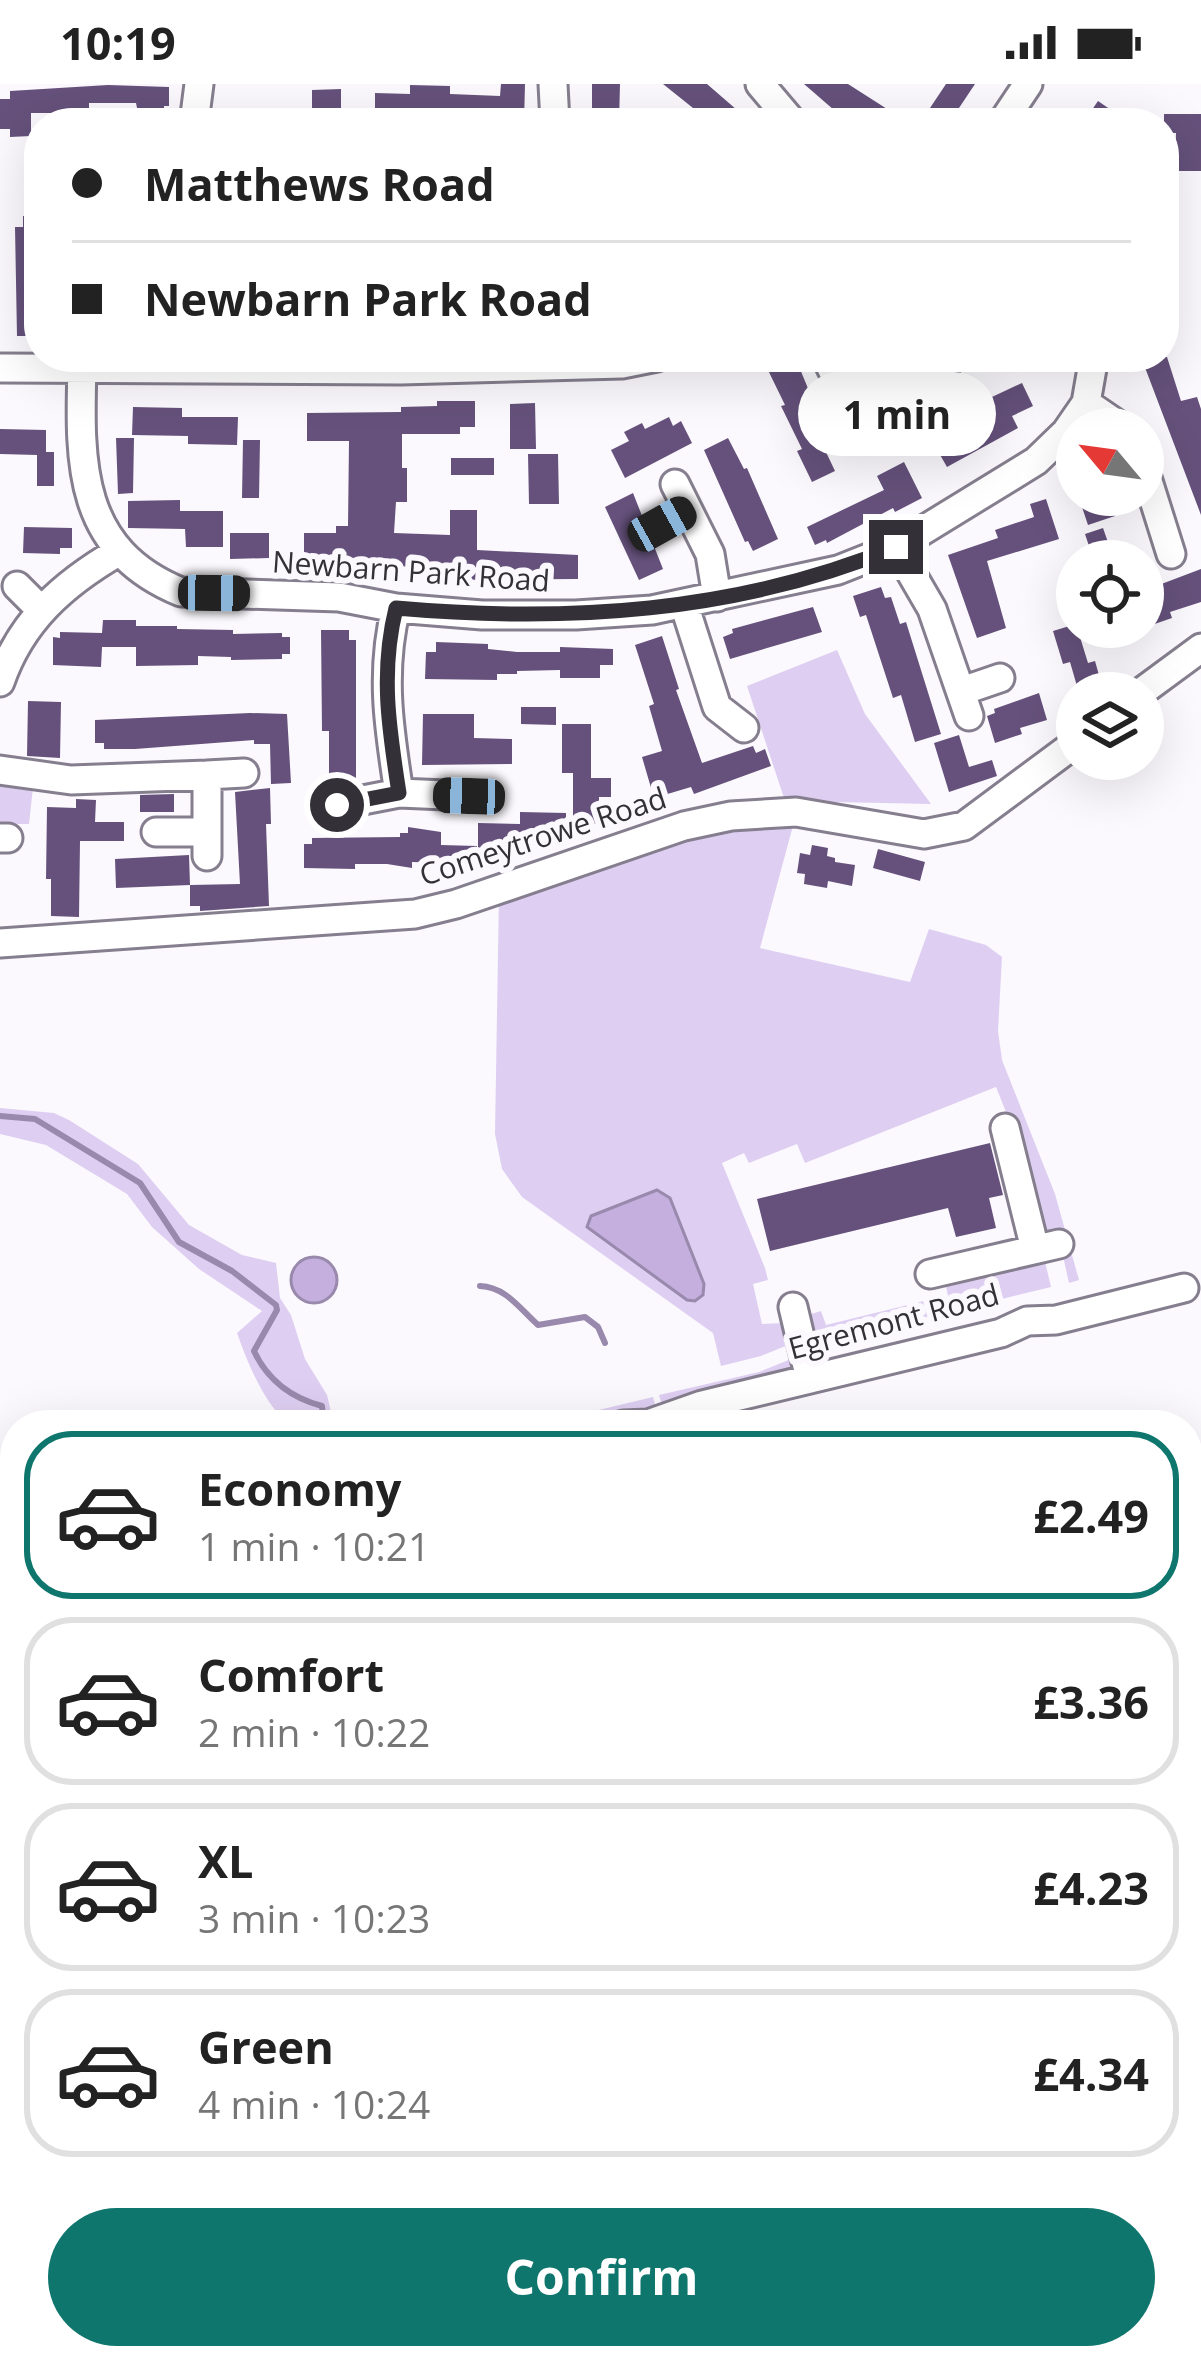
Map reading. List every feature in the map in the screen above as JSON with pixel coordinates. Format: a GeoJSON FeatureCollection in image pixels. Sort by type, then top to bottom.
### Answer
{"type":"FeatureCollection","features":[{"type":"Feature","properties":{"kind":"street"},"geometry":{"type":"LineString","coordinates":[[760,84],[781,108]]}},
{"type":"Feature","properties":{"kind":"street","name":"Newbarn Park Road"},"geometry":{"type":"LineString","coordinates":[[82,372],[88,498],[104,536],[139,571],[181,592],[339,597],[396,608],[482,615],[577,616],[717,597],[838,570],[896,547],[1036,460],[1066,432],[1086,403],[1091,372]]}},
{"type":"Feature","properties":{"kind":"street"},"geometry":{"type":"LineString","coordinates":[[833,372],[841,388]]}},
{"type":"Feature","properties":{"kind":"street"},"geometry":{"type":"LineString","coordinates":[[1086,403],[1093,408]]}},
{"type":"Feature","properties":{"kind":"street"},"geometry":{"type":"LineString","coordinates":[[675,484],[710,554],[717,597]]}},
{"type":"Feature","properties":{"kind":"street"},"geometry":{"type":"LineString","coordinates":[[662,524],[688,510]]}},
{"type":"Feature","properties":{"kind":"street"},"geometry":{"type":"LineString","coordinates":[[1148,516],[1149,530],[1171,554]]}},
{"type":"Feature","properties":{"kind":"street"},"geometry":{"type":"LineString","coordinates":[[896,547],[932,609],[966,704],[1000,679]]}},
{"type":"Feature","properties":{"kind":"street"},"geometry":{"type":"LineString","coordinates":[[0,682],[21,633],[40,610],[118,552]]}},
{"type":"Feature","properties":{"kind":"street"},"geometry":{"type":"LineString","coordinates":[[17,586],[40,610]]}},
{"type":"Feature","properties":{"kind":"street"},"geometry":{"type":"LineString","coordinates":[[684,604],[717,707],[744,728]]}},
{"type":"Feature","properties":{"kind":"street"},"geometry":{"type":"LineString","coordinates":[[396,608],[384,681],[399,793]]}},
{"type":"Feature","properties":{"kind":"street"},"geometry":{"type":"LineString","coordinates":[[1164,675],[1201,648]]}},
{"type":"Feature","properties":{"kind":"street","name":"Comeytrowe Road"},"geometry":{"type":"LineString","coordinates":[[0,943],[416,914],[684,826],[731,816],[796,812],[924,834],[964,826],[1056,758]]}},
{"type":"Feature","properties":{"kind":"street"},"geometry":{"type":"LineString","coordinates":[[0,770],[70,780],[244,773]]}},
{"type":"Feature","properties":{"kind":"street"},"geometry":{"type":"LineString","coordinates":[[156,832],[207,844],[207,775]]}},
{"type":"Feature","properties":{"kind":"street"},"geometry":{"type":"LineString","coordinates":[[337,805],[399,793],[469,796]]}},
{"type":"Feature","properties":{"kind":"street"},"geometry":{"type":"LineString","coordinates":[[930,1274],[1047,1247],[1005,1128]]}},
{"type":"Feature","properties":{"kind":"street","name":"Egremont Road"},"geometry":{"type":"LineString","coordinates":[[688,1410],[1001,1334],[1027,1321],[1056,1320],[1184,1288]]}},
{"type":"Feature","properties":{"kind":"street"},"geometry":{"type":"LineString","coordinates":[[793,1307],[810,1379]]}},
{"type":"Feature","properties":{"kind":"shaded area"},"geometry":{"type":"Polygon","coordinates":[[[837,650],[865,714],[931,804],[785,801],[747,686],[837,650]]]}},
{"type":"Feature","properties":{"kind":"shaded area"},"geometry":{"type":"Polygon","coordinates":[[[0,784],[33,787],[29,824],[0,824],[0,784]]]}},
{"type":"Feature","properties":{"kind":"shaded area"},"geometry":{"type":"Polygon","coordinates":[[[794,822],[760,948],[910,982],[929,929],[986,945],[1002,957],[998,1031],[1002,1060],[1055,1194],[1079,1280],[1069,1283],[1058,1234],[1041,1232],[1018,1142],[996,1087],[805,1163],[797,1144],[749,1163],[744,1153],[722,1163],[768,1280],[753,1284],[762,1324],[784,1323],[793,1343],[721,1366],[713,1333],[522,1197],[502,1169],[495,1134],[499,893],[645,848],[794,822]],[[657,1190],[587,1227],[687,1299],[705,1288],[670,1198],[657,1190]]]}},
{"type":"Feature","properties":{"kind":"shaded area"},"geometry":{"type":"Polygon","coordinates":[[[0,1108],[54,1113],[69,1120],[138,1164],[189,1225],[242,1255],[276,1263],[280,1298],[331,1410],[275,1410],[237,1333],[262,1311],[199,1269],[152,1227],[127,1194],[46,1145],[0,1134],[0,1108]]]}},
{"type":"Feature","properties":{"kind":"shaded area"},"geometry":{"type":"Polygon","coordinates":[[[657,1190],[670,1198],[704,1284],[703,1295],[695,1301],[687,1300],[587,1227],[591,1216],[657,1190]]]}},
{"type":"Feature","properties":{"kind":"shaded area"},"geometry":{"type":"Polygon","coordinates":[[[314,1257],[330,1264],[337,1280],[330,1296],[314,1303],[298,1296],[291,1280],[298,1264],[314,1257]]]}},
{"type":"Feature","properties":{"kind":"shaded area"},"geometry":{"type":"Polygon","coordinates":[[[1044,1257],[1051,1287],[961,1309],[950,1306],[945,1281],[1044,1257]]]}},
{"type":"Feature","properties":{"kind":"shaded area"},"geometry":{"type":"Polygon","coordinates":[[[936,1298],[938,1309],[932,1316],[843,1337],[810,1338],[811,1314],[821,1311],[826,1325],[936,1298]]]}},
{"type":"Feature","properties":{"kind":"shaded area"},"geometry":{"type":"Polygon","coordinates":[[[796,1357],[794,1370],[679,1410],[664,1410],[659,1395],[759,1372],[796,1357]]]}},
{"type":"Feature","properties":{"kind":"shaded area"},"geometry":{"type":"Polygon","coordinates":[[[653,1397],[656,1410],[599,1410],[653,1397]]]}},
{"type":"Feature","properties":{"kind":"building"},"geometry":{"type":"Polygon","coordinates":[[[501,84],[525,84],[524,108],[375,108],[375,93],[410,94],[410,85],[450,86],[450,94],[500,96],[501,84]]]}},
{"type":"Feature","properties":{"kind":"building"},"geometry":{"type":"Polygon","coordinates":[[[592,84],[620,84],[619,108],[592,108],[592,84]]]}},
{"type":"Feature","properties":{"kind":"building"},"geometry":{"type":"Polygon","coordinates":[[[663,84],[707,84],[735,108],[693,108],[663,84]]]}},
{"type":"Feature","properties":{"kind":"building"},"geometry":{"type":"Polygon","coordinates":[[[804,84],[848,84],[886,108],[832,108],[804,84]]]}},
{"type":"Feature","properties":{"kind":"building"},"geometry":{"type":"Polygon","coordinates":[[[946,84],[975,84],[959,108],[930,108],[946,84]]]}},
{"type":"Feature","properties":{"kind":"building"},"geometry":{"type":"Polygon","coordinates":[[[169,87],[169,106],[89,103],[89,108],[24,108],[24,136],[10,137],[10,129],[0,129],[0,99],[10,99],[10,91],[169,87]]]}},
{"type":"Feature","properties":{"kind":"building"},"geometry":{"type":"Polygon","coordinates":[[[341,89],[341,108],[312,108],[312,90],[341,89]]]}},
{"type":"Feature","properties":{"kind":"building"},"geometry":{"type":"Polygon","coordinates":[[[1179,114],[1201,114],[1201,171],[1179,171],[1179,114]]]}},
{"type":"Feature","properties":{"kind":"building"},"geometry":{"type":"Polygon","coordinates":[[[24,216],[24,336],[17,336],[15,227],[23,227],[24,216]]]}},
{"type":"Feature","properties":{"kind":"building"},"geometry":{"type":"Polygon","coordinates":[[[769,372],[801,372],[824,427],[816,431],[835,471],[812,482],[781,406],[785,405],[769,372]]]}},
{"type":"Feature","properties":{"kind":"building"},"geometry":{"type":"Polygon","coordinates":[[[895,372],[961,372],[977,404],[1022,383],[1033,406],[1012,416],[1018,428],[947,467],[935,446],[969,428],[954,399],[860,445],[847,419],[904,390],[895,372]]]}},
{"type":"Feature","properties":{"kind":"building"},"geometry":{"type":"Polygon","coordinates":[[[1147,372],[1172,372],[1181,401],[1197,397],[1201,515],[1147,372]]]}},
{"type":"Feature","properties":{"kind":"building"},"geometry":{"type":"Polygon","coordinates":[[[437,401],[475,401],[475,427],[460,427],[460,434],[402,434],[407,502],[396,502],[394,533],[450,535],[450,510],[477,510],[477,550],[578,555],[578,579],[433,580],[433,567],[304,558],[304,533],[336,533],[336,526],[348,526],[349,441],[307,441],[307,413],[401,412],[401,407],[437,406],[437,401]]]}},
{"type":"Feature","properties":{"kind":"building"},"geometry":{"type":"Polygon","coordinates":[[[535,403],[536,449],[510,449],[510,404],[535,403]]]}},
{"type":"Feature","properties":{"kind":"building"},"geometry":{"type":"Polygon","coordinates":[[[133,407],[182,408],[182,417],[238,417],[237,445],[188,444],[188,436],[132,435],[133,407]]]}},
{"type":"Feature","properties":{"kind":"building"},"geometry":{"type":"Polygon","coordinates":[[[669,417],[673,426],[681,421],[692,443],[625,478],[611,450],[629,441],[624,432],[642,423],[645,429],[669,417]]]}},
{"type":"Feature","properties":{"kind":"building"},"geometry":{"type":"Polygon","coordinates":[[[0,429],[46,430],[46,452],[54,452],[54,486],[37,486],[37,455],[0,454],[0,429]]]}},
{"type":"Feature","properties":{"kind":"building"},"geometry":{"type":"Polygon","coordinates":[[[116,438],[134,438],[133,493],[118,494],[116,438]]]}},
{"type":"Feature","properties":{"kind":"building"},"geometry":{"type":"Polygon","coordinates":[[[728,438],[747,468],[778,539],[753,551],[704,450],[728,438]]]}},
{"type":"Feature","properties":{"kind":"building"},"geometry":{"type":"Polygon","coordinates":[[[243,440],[260,440],[259,498],[242,498],[243,440]]]}},
{"type":"Feature","properties":{"kind":"building"},"geometry":{"type":"Polygon","coordinates":[[[528,454],[558,454],[559,504],[529,504],[528,454]]]}},
{"type":"Feature","properties":{"kind":"building"},"geometry":{"type":"Polygon","coordinates":[[[451,458],[494,458],[494,475],[451,475],[451,458]]]}},
{"type":"Feature","properties":{"kind":"building"},"geometry":{"type":"Polygon","coordinates":[[[904,462],[922,498],[815,545],[807,527],[884,490],[877,476],[904,462]]]}},
{"type":"Feature","properties":{"kind":"building"},"geometry":{"type":"Polygon","coordinates":[[[633,493],[663,569],[639,580],[605,507],[633,493]]]}},
{"type":"Feature","properties":{"kind":"building"},"geometry":{"type":"Polygon","coordinates":[[[1046,499],[1059,539],[987,561],[1006,628],[977,638],[948,555],[998,538],[995,530],[1034,517],[1030,504],[1046,499]]]}},
{"type":"Feature","properties":{"kind":"building"},"geometry":{"type":"Polygon","coordinates":[[[180,500],[180,511],[223,511],[223,547],[186,547],[185,529],[128,528],[128,501],[180,500]]]}},
{"type":"Feature","properties":{"kind":"building"},"geometry":{"type":"Polygon","coordinates":[[[1085,516],[1115,516],[1088,525],[1085,516]]]}},
{"type":"Feature","properties":{"kind":"building"},"geometry":{"type":"Polygon","coordinates":[[[24,527],[72,528],[72,548],[60,548],[60,554],[23,553],[24,527]]]}},
{"type":"Feature","properties":{"kind":"building"},"geometry":{"type":"Polygon","coordinates":[[[1103,528],[1107,540],[1087,540],[1085,534],[1103,528]]]}},
{"type":"Feature","properties":{"kind":"building"},"geometry":{"type":"Polygon","coordinates":[[[230,533],[269,533],[269,558],[230,559],[230,533]]]}},
{"type":"Feature","properties":{"kind":"building"},"geometry":{"type":"Polygon","coordinates":[[[1201,569],[1201,602],[1170,612],[1172,618],[1164,621],[1164,583],[1201,569]]]}},
{"type":"Feature","properties":{"kind":"building"},"geometry":{"type":"Polygon","coordinates":[[[881,587],[885,598],[891,597],[900,624],[906,622],[941,734],[915,742],[901,695],[893,698],[866,615],[860,617],[853,596],[881,587]]]}},
{"type":"Feature","properties":{"kind":"building"},"geometry":{"type":"Polygon","coordinates":[[[813,607],[822,632],[730,659],[723,637],[733,633],[732,629],[813,607]]]}},
{"type":"Feature","properties":{"kind":"building"},"geometry":{"type":"Polygon","coordinates":[[[103,620],[233,630],[233,634],[282,633],[290,637],[290,654],[282,654],[282,659],[198,656],[198,665],[136,666],[136,647],[102,647],[101,667],[53,665],[53,637],[60,638],[60,632],[102,633],[103,620]]]}},
{"type":"Feature","properties":{"kind":"building"},"geometry":{"type":"Polygon","coordinates":[[[321,630],[349,630],[349,640],[356,640],[356,779],[329,779],[329,731],[322,731],[321,630]]]}},
{"type":"Feature","properties":{"kind":"building"},"geometry":{"type":"Polygon","coordinates":[[[662,636],[702,763],[753,746],[756,753],[765,749],[771,766],[694,794],[691,787],[654,798],[642,757],[662,751],[649,706],[654,704],[635,645],[662,636]]]}},
{"type":"Feature","properties":{"kind":"building"},"geometry":{"type":"Polygon","coordinates":[[[436,642],[488,644],[488,649],[517,652],[560,652],[560,647],[613,649],[613,665],[600,665],[600,678],[560,678],[560,670],[497,674],[497,680],[425,679],[426,652],[436,652],[436,642]]]}},
{"type":"Feature","properties":{"kind":"building"},"geometry":{"type":"Polygon","coordinates":[[[1058,648],[1083,648],[1088,663],[1095,661],[1098,672],[1073,672],[1070,662],[1063,664],[1058,648]]]}},
{"type":"Feature","properties":{"kind":"building"},"geometry":{"type":"Polygon","coordinates":[[[1039,693],[1047,720],[1020,728],[1022,734],[995,743],[987,716],[1039,693]]]}},
{"type":"Feature","properties":{"kind":"building"},"geometry":{"type":"Polygon","coordinates":[[[28,701],[61,702],[60,758],[27,756],[28,701]]]}},
{"type":"Feature","properties":{"kind":"building"},"geometry":{"type":"Polygon","coordinates":[[[521,707],[556,707],[556,725],[521,724],[521,707]]]}},
{"type":"Feature","properties":{"kind":"building"},"geometry":{"type":"Polygon","coordinates":[[[287,714],[291,783],[271,784],[270,744],[254,744],[254,740],[135,749],[104,749],[104,743],[95,743],[95,720],[287,714]]]}},
{"type":"Feature","properties":{"kind":"building"},"geometry":{"type":"Polygon","coordinates":[[[423,714],[474,714],[474,738],[512,739],[512,764],[422,765],[423,714]]]}},
{"type":"Feature","properties":{"kind":"building"},"geometry":{"type":"Polygon","coordinates":[[[562,724],[591,724],[591,778],[611,778],[611,797],[599,797],[599,824],[573,824],[573,773],[562,773],[562,724]]]}},
{"type":"Feature","properties":{"kind":"building"},"geometry":{"type":"Polygon","coordinates":[[[959,735],[969,767],[992,760],[997,776],[949,792],[934,743],[959,735]]]}},
{"type":"Feature","properties":{"kind":"building"},"geometry":{"type":"Polygon","coordinates":[[[270,788],[271,824],[266,824],[269,906],[200,911],[200,906],[190,906],[190,885],[240,884],[235,792],[270,788]]]}},
{"type":"Feature","properties":{"kind":"building"},"geometry":{"type":"Polygon","coordinates":[[[174,794],[174,812],[140,812],[140,795],[174,794]]]}},
{"type":"Feature","properties":{"kind":"building"},"geometry":{"type":"Polygon","coordinates":[[[76,799],[96,800],[95,822],[124,822],[124,841],[80,841],[79,917],[51,916],[51,879],[46,879],[47,807],[76,808],[76,799]]]}},
{"type":"Feature","properties":{"kind":"building"},"geometry":{"type":"Polygon","coordinates":[[[520,812],[566,813],[566,839],[549,839],[549,845],[516,850],[478,849],[478,823],[520,824],[520,812]]]}},
{"type":"Feature","properties":{"kind":"building"},"geometry":{"type":"Polygon","coordinates":[[[408,827],[441,832],[441,845],[477,846],[476,864],[304,868],[304,844],[312,844],[312,838],[400,837],[408,833],[408,827]]]}},
{"type":"Feature","properties":{"kind":"building"},"geometry":{"type":"Polygon","coordinates":[[[812,845],[828,848],[827,856],[835,862],[855,865],[852,886],[828,881],[827,888],[804,884],[805,874],[797,873],[800,853],[810,855],[812,845]]]}},
{"type":"Feature","properties":{"kind":"building"},"geometry":{"type":"Polygon","coordinates":[[[878,849],[925,862],[920,881],[873,868],[878,849]]]}},
{"type":"Feature","properties":{"kind":"building"},"geometry":{"type":"Polygon","coordinates":[[[189,855],[190,885],[116,888],[115,859],[189,855]]]}},
{"type":"Feature","properties":{"kind":"building"},"geometry":{"type":"Polygon","coordinates":[[[990,1143],[1003,1195],[989,1198],[996,1228],[956,1237],[948,1208],[770,1251],[757,1199],[990,1143]]]}},
{"type":"Feature","properties":{"kind":"waterway"},"geometry":{"type":"LineString","coordinates":[[0,1116],[35,1119],[140,1183],[179,1242],[232,1271],[276,1305],[254,1351],[282,1387],[322,1410]]}},
{"type":"Feature","properties":{"kind":"waterway"},"geometry":{"type":"LineString","coordinates":[[480,1286],[505,1295],[538,1325],[585,1317],[598,1327],[605,1343]]}},
{"type":"Feature","properties":{"kind":"route"},"geometry":{"type":"LineString","coordinates":[[337,805],[399,793],[384,681],[396,608],[577,616],[652,610],[838,570],[896,547]]}}]}
